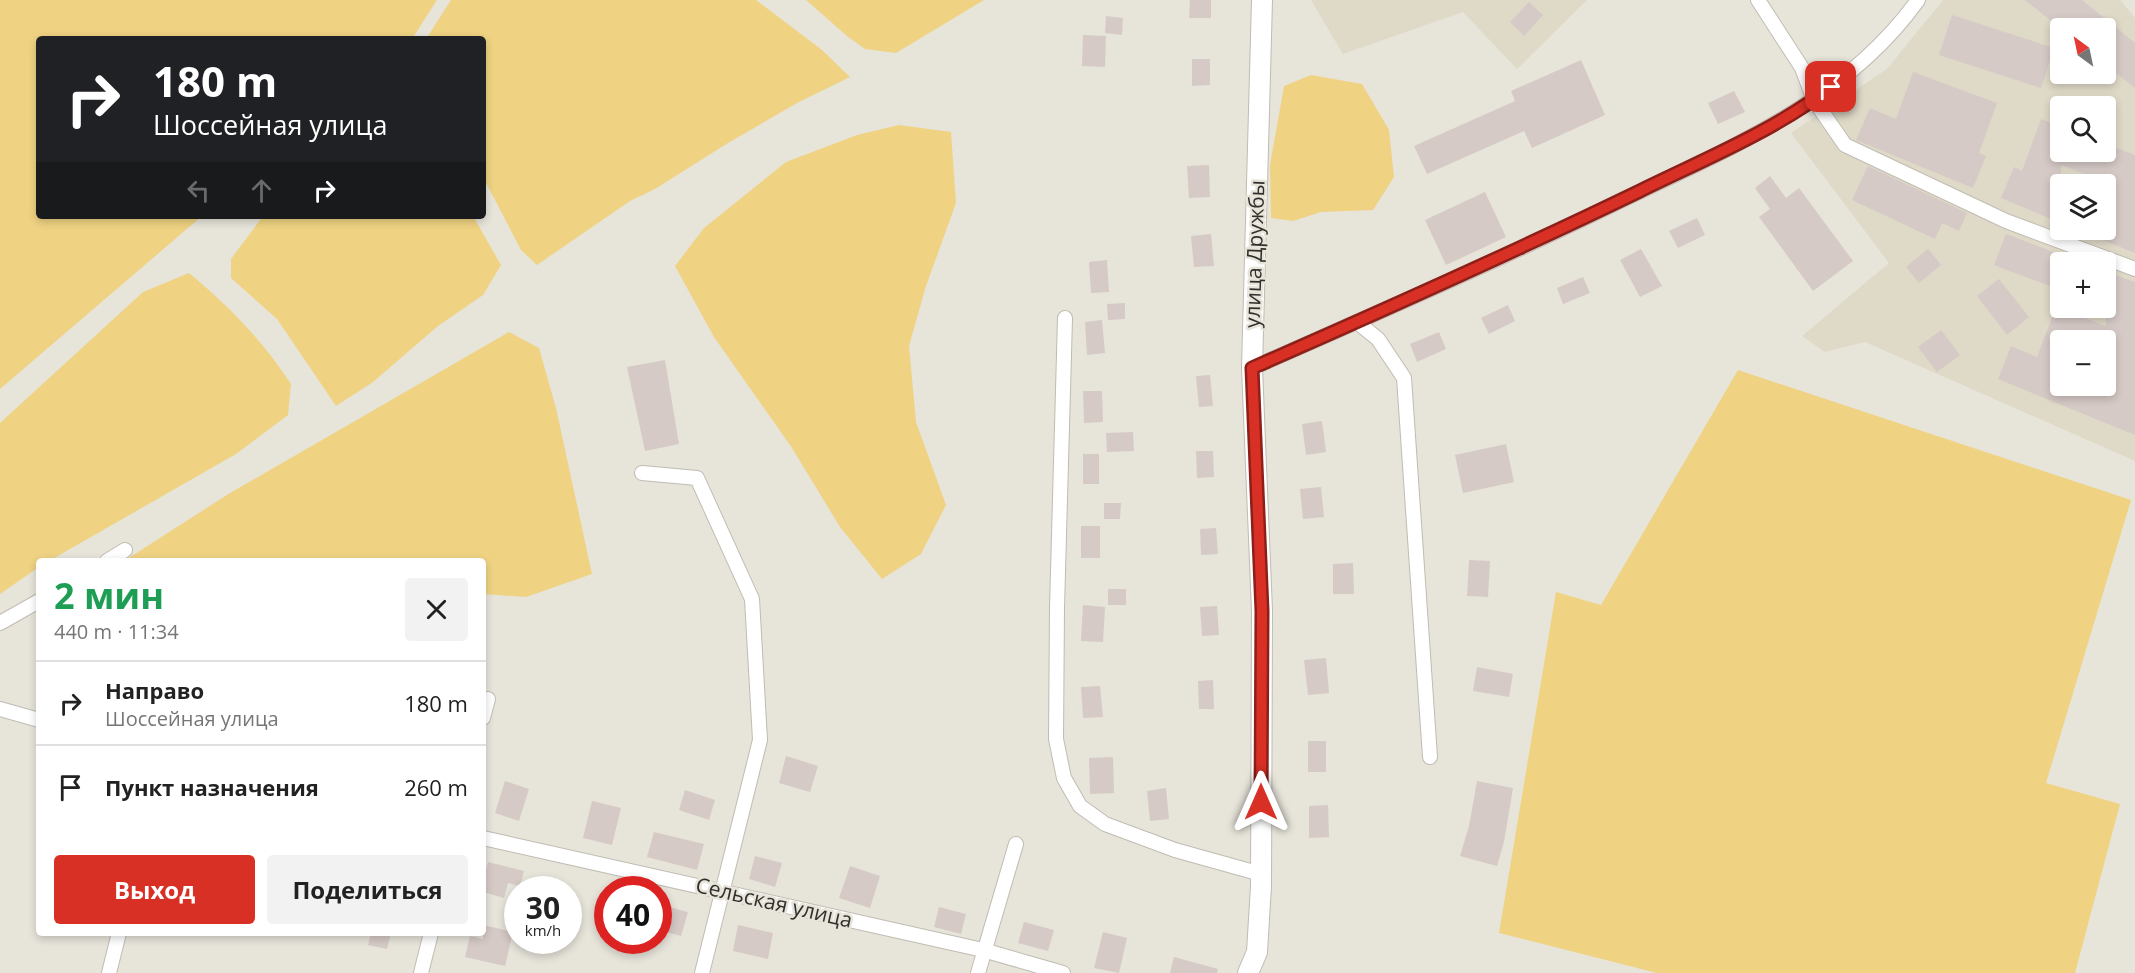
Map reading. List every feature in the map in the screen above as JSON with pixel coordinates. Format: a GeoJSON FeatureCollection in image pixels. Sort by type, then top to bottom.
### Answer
{"type":"FeatureCollection","features":[{"type":"Feature","properties":{"kind":"street","name":"улица Дружбы"},"geometry":{"type":"LineString","coordinates":[[1248,973],[1257,951],[1261,874],[1262,611],[1252,368],[1262,0]]}},
{"type":"Feature","properties":{"kind":"street"},"geometry":{"type":"LineString","coordinates":[[1758,0],[1802,68],[1814,100],[1845,145],[2006,221],[2135,269]]}},
{"type":"Feature","properties":{"kind":"street"},"geometry":{"type":"LineString","coordinates":[[1252,368],[1512,253],[1770,127],[1814,100],[1866,60],[1918,0]]}},
{"type":"Feature","properties":{"kind":"street"},"geometry":{"type":"LineString","coordinates":[[1065,318],[1056,644],[1056,740],[1064,778],[1080,806],[1105,824],[1175,850],[1261,874]]}},
{"type":"Feature","properties":{"kind":"street"},"geometry":{"type":"LineString","coordinates":[[1357,322],[1378,339],[1404,378],[1430,757]]}},
{"type":"Feature","properties":{"kind":"street"},"geometry":{"type":"LineString","coordinates":[[642,473],[697,478],[752,600],[759,740],[702,973]]}},
{"type":"Feature","properties":{"kind":"street"},"geometry":{"type":"LineString","coordinates":[[112,558],[125,550]]}},
{"type":"Feature","properties":{"kind":"street"},"geometry":{"type":"LineString","coordinates":[[0,623],[36,603]]}},
{"type":"Feature","properties":{"kind":"street"},"geometry":{"type":"LineString","coordinates":[[486,707],[488,699]]}},
{"type":"Feature","properties":{"kind":"street"},"geometry":{"type":"LineString","coordinates":[[0,709],[36,719]]}},
{"type":"Feature","properties":{"kind":"street","name":"Сельская улица"},"geometry":{"type":"LineString","coordinates":[[486,839],[983,950],[1063,973]]}},
{"type":"Feature","properties":{"kind":"street"},"geometry":{"type":"LineString","coordinates":[[978,973],[1016,844]]}},
{"type":"Feature","properties":{"kind":"street"},"geometry":{"type":"LineString","coordinates":[[108,973],[118,936]]}},
{"type":"Feature","properties":{"kind":"street"},"geometry":{"type":"LineString","coordinates":[[421,973],[430,936]]}},
{"type":"Feature","properties":{"kind":"shaded area"},"geometry":{"type":"Polygon","coordinates":[[[0,0],[437,0],[414,36],[36,36],[36,219],[198,219],[0,389],[0,0]]]}},
{"type":"Feature","properties":{"kind":"shaded area"},"geometry":{"type":"Polygon","coordinates":[[[451,0],[756,0],[822,50],[850,77],[797,103],[655,189],[630,201],[537,265],[521,250],[486,183],[486,36],[428,36],[451,0]]]}},
{"type":"Feature","properties":{"kind":"shaded area"},"geometry":{"type":"Polygon","coordinates":[[[806,0],[984,0],[896,53],[865,49],[806,0]]]}},
{"type":"Feature","properties":{"kind":"shaded area"},"geometry":{"type":"Polygon","coordinates":[[[1311,0],[1587,0],[1517,69],[1463,12],[1343,54],[1311,0]]]}},
{"type":"Feature","properties":{"kind":"shaded area"},"geometry":{"type":"Polygon","coordinates":[[[1943,0],[2120,0],[2135,18],[2135,461],[1865,342],[1825,352],[1802,336],[1889,263],[1791,133],[1887,69],[1943,0]]]}},
{"type":"Feature","properties":{"kind":"shaded area"},"geometry":{"type":"Polygon","coordinates":[[[1311,75],[1362,84],[1389,130],[1394,177],[1373,210],[1321,212],[1293,221],[1271,218],[1270,165],[1284,86],[1311,75]]]}},
{"type":"Feature","properties":{"kind":"shaded area"},"geometry":{"type":"Polygon","coordinates":[[[899,125],[951,132],[956,203],[926,286],[909,346],[916,422],[946,505],[921,554],[882,579],[840,527],[792,448],[714,337],[675,266],[704,228],[786,162],[857,135],[899,125]]]}},
{"type":"Feature","properties":{"kind":"shaded area"},"geometry":{"type":"Polygon","coordinates":[[[261,219],[475,219],[501,265],[483,295],[438,326],[373,382],[336,406],[277,319],[231,278],[231,259],[261,219]]]}},
{"type":"Feature","properties":{"kind":"shaded area"},"geometry":{"type":"Polygon","coordinates":[[[189,273],[244,325],[280,368],[291,384],[288,415],[236,454],[54,558],[36,558],[36,569],[0,594],[0,423],[143,292],[189,273]]]}},
{"type":"Feature","properties":{"kind":"shaded area"},"geometry":{"type":"Polygon","coordinates":[[[509,332],[539,348],[556,408],[592,574],[526,597],[486,594],[486,558],[129,558],[230,493],[509,332]]]}},
{"type":"Feature","properties":{"kind":"shaded area"},"geometry":{"type":"Polygon","coordinates":[[[1738,370],[2131,500],[2046,783],[2120,804],[2075,973],[1657,973],[1499,933],[1556,592],[1601,605],[1738,370]]]}},
{"type":"Feature","properties":{"kind":"building"},"geometry":{"type":"Polygon","coordinates":[[[1190,0],[1211,0],[1211,18],[1189,18],[1190,0]]]}},
{"type":"Feature","properties":{"kind":"building"},"geometry":{"type":"Polygon","coordinates":[[[2025,0],[2082,0],[2104,18],[2050,18],[2050,20],[2025,0]]]}},
{"type":"Feature","properties":{"kind":"building"},"geometry":{"type":"Polygon","coordinates":[[[1529,2],[1543,15],[1524,36],[1510,22],[1529,2]]]}},
{"type":"Feature","properties":{"kind":"building"},"geometry":{"type":"Polygon","coordinates":[[[1952,15],[2050,47],[2050,60],[2041,88],[1939,55],[1952,15]]]}},
{"type":"Feature","properties":{"kind":"building"},"geometry":{"type":"Polygon","coordinates":[[[1106,16],[1123,18],[1122,35],[1105,33],[1106,16]]]}},
{"type":"Feature","properties":{"kind":"building"},"geometry":{"type":"Polygon","coordinates":[[[2116,28],[2135,43],[2135,88],[2116,73],[2116,28]]]}},
{"type":"Feature","properties":{"kind":"building"},"geometry":{"type":"Polygon","coordinates":[[[1083,35],[1106,36],[1105,67],[1082,66],[1083,35]]]}},
{"type":"Feature","properties":{"kind":"building"},"geometry":{"type":"Polygon","coordinates":[[[1192,59],[1210,59],[1210,85],[1192,86],[1192,59]]]}},
{"type":"Feature","properties":{"kind":"building"},"geometry":{"type":"Polygon","coordinates":[[[1581,60],[1605,115],[1532,148],[1524,131],[1427,174],[1414,146],[1515,101],[1511,91],[1581,60]]]}},
{"type":"Feature","properties":{"kind":"building"},"geometry":{"type":"Polygon","coordinates":[[[1913,72],[1997,103],[1979,153],[1986,156],[1973,188],[1856,140],[1870,108],[1896,119],[1913,72]]]}},
{"type":"Feature","properties":{"kind":"building"},"geometry":{"type":"Polygon","coordinates":[[[1734,91],[1745,112],[1718,124],[1708,103],[1734,91]]]}},
{"type":"Feature","properties":{"kind":"building"},"geometry":{"type":"Polygon","coordinates":[[[2041,119],[2050,123],[2050,162],[2116,162],[2116,148],[2135,155],[2135,253],[2103,240],[2116,240],[2116,174],[2085,174],[2061,165],[2061,174],[2050,174],[2050,218],[2001,198],[2014,167],[2022,171],[2041,119]]]}},
{"type":"Feature","properties":{"kind":"building"},"geometry":{"type":"Polygon","coordinates":[[[1209,165],[1210,197],[1189,198],[1187,166],[1209,165]]]}},
{"type":"Feature","properties":{"kind":"building"},"geometry":{"type":"Polygon","coordinates":[[[1868,166],[1967,213],[1959,231],[1942,223],[1935,239],[1852,200],[1868,166]]]}},
{"type":"Feature","properties":{"kind":"building"},"geometry":{"type":"Polygon","coordinates":[[[1770,176],[1786,198],[1799,188],[1853,261],[1813,291],[1759,217],[1770,209],[1755,188],[1770,176]]]}},
{"type":"Feature","properties":{"kind":"building"},"geometry":{"type":"Polygon","coordinates":[[[1485,192],[1506,237],[1446,265],[1425,220],[1485,192]]]}},
{"type":"Feature","properties":{"kind":"building"},"geometry":{"type":"Polygon","coordinates":[[[1697,218],[1705,235],[1678,248],[1669,231],[1697,218]]]}},
{"type":"Feature","properties":{"kind":"building"},"geometry":{"type":"Polygon","coordinates":[[[1211,234],[1214,266],[1194,267],[1191,236],[1211,234]]]}},
{"type":"Feature","properties":{"kind":"building"},"geometry":{"type":"Polygon","coordinates":[[[2006,234],[2053,252],[2050,252],[2050,286],[1994,265],[2006,234]]]}},
{"type":"Feature","properties":{"kind":"building"},"geometry":{"type":"Polygon","coordinates":[[[1641,249],[1662,286],[1640,297],[1620,260],[1641,249]]]}},
{"type":"Feature","properties":{"kind":"building"},"geometry":{"type":"Polygon","coordinates":[[[1928,249],[1941,265],[1919,283],[1906,267],[1928,249]]]}},
{"type":"Feature","properties":{"kind":"building"},"geometry":{"type":"Polygon","coordinates":[[[1107,260],[1109,292],[1091,293],[1089,262],[1107,260]]]}},
{"type":"Feature","properties":{"kind":"building"},"geometry":{"type":"Polygon","coordinates":[[[2116,275],[2135,282],[2135,435],[1998,379],[2011,346],[2037,357],[2052,318],[2085,318],[2106,326],[2106,318],[2116,318],[2116,275]]]}},
{"type":"Feature","properties":{"kind":"building"},"geometry":{"type":"Polygon","coordinates":[[[1583,277],[1590,293],[1563,304],[1557,288],[1583,277]]]}},
{"type":"Feature","properties":{"kind":"building"},"geometry":{"type":"Polygon","coordinates":[[[1999,279],[2029,317],[2007,335],[1977,296],[1999,279]]]}},
{"type":"Feature","properties":{"kind":"building"},"geometry":{"type":"Polygon","coordinates":[[[1125,303],[1125,319],[1108,320],[1107,304],[1125,303]]]}},
{"type":"Feature","properties":{"kind":"building"},"geometry":{"type":"Polygon","coordinates":[[[1508,305],[1515,321],[1489,334],[1481,318],[1508,305]]]}},
{"type":"Feature","properties":{"kind":"building"},"geometry":{"type":"Polygon","coordinates":[[[1102,320],[1105,353],[1087,355],[1085,322],[1102,320]]]}},
{"type":"Feature","properties":{"kind":"building"},"geometry":{"type":"Polygon","coordinates":[[[1941,330],[1960,355],[1937,372],[1918,347],[1941,330]]]}},
{"type":"Feature","properties":{"kind":"building"},"geometry":{"type":"Polygon","coordinates":[[[1439,332],[1446,349],[1417,362],[1410,344],[1439,332]]]}},
{"type":"Feature","properties":{"kind":"building"},"geometry":{"type":"Polygon","coordinates":[[[665,360],[679,444],[645,451],[627,367],[665,360]]]}},
{"type":"Feature","properties":{"kind":"building"},"geometry":{"type":"Polygon","coordinates":[[[1210,375],[1213,406],[1199,407],[1196,376],[1210,375]]]}},
{"type":"Feature","properties":{"kind":"building"},"geometry":{"type":"Polygon","coordinates":[[[1083,391],[1102,391],[1103,422],[1084,423],[1083,391]]]}},
{"type":"Feature","properties":{"kind":"building"},"geometry":{"type":"Polygon","coordinates":[[[1322,421],[1326,452],[1306,455],[1302,424],[1322,421]]]}},
{"type":"Feature","properties":{"kind":"building"},"geometry":{"type":"Polygon","coordinates":[[[1133,432],[1134,451],[1107,452],[1106,433],[1133,432]]]}},
{"type":"Feature","properties":{"kind":"building"},"geometry":{"type":"Polygon","coordinates":[[[1506,444],[1514,482],[1463,493],[1455,455],[1506,444]]]}},
{"type":"Feature","properties":{"kind":"building"},"geometry":{"type":"Polygon","coordinates":[[[1196,451],[1213,451],[1214,477],[1197,478],[1196,451]]]}},
{"type":"Feature","properties":{"kind":"building"},"geometry":{"type":"Polygon","coordinates":[[[1083,454],[1099,454],[1099,484],[1083,484],[1083,454]]]}},
{"type":"Feature","properties":{"kind":"building"},"geometry":{"type":"Polygon","coordinates":[[[1321,487],[1324,517],[1303,519],[1300,489],[1321,487]]]}},
{"type":"Feature","properties":{"kind":"building"},"geometry":{"type":"Polygon","coordinates":[[[1104,503],[1121,503],[1120,519],[1104,519],[1104,503]]]}},
{"type":"Feature","properties":{"kind":"building"},"geometry":{"type":"Polygon","coordinates":[[[1081,526],[1100,526],[1100,558],[1081,558],[1081,526]]]}},
{"type":"Feature","properties":{"kind":"building"},"geometry":{"type":"Polygon","coordinates":[[[1216,528],[1218,554],[1201,555],[1200,529],[1216,528]]]}},
{"type":"Feature","properties":{"kind":"building"},"geometry":{"type":"Polygon","coordinates":[[[1469,560],[1490,561],[1488,597],[1467,596],[1469,560]]]}},
{"type":"Feature","properties":{"kind":"building"},"geometry":{"type":"Polygon","coordinates":[[[1353,563],[1354,594],[1333,594],[1333,564],[1353,563]]]}},
{"type":"Feature","properties":{"kind":"building"},"geometry":{"type":"Polygon","coordinates":[[[1108,589],[1126,589],[1126,605],[1108,605],[1108,589]]]}},
{"type":"Feature","properties":{"kind":"building"},"geometry":{"type":"Polygon","coordinates":[[[1083,605],[1105,607],[1103,642],[1081,641],[1083,605]]]}},
{"type":"Feature","properties":{"kind":"building"},"geometry":{"type":"Polygon","coordinates":[[[1217,606],[1219,635],[1202,636],[1200,607],[1217,606]]]}},
{"type":"Feature","properties":{"kind":"building"},"geometry":{"type":"Polygon","coordinates":[[[1326,658],[1329,693],[1308,695],[1304,660],[1326,658]]]}},
{"type":"Feature","properties":{"kind":"building"},"geometry":{"type":"Polygon","coordinates":[[[1477,667],[1513,674],[1509,697],[1473,691],[1477,667]]]}},
{"type":"Feature","properties":{"kind":"building"},"geometry":{"type":"Polygon","coordinates":[[[1213,680],[1214,709],[1199,709],[1198,681],[1213,680]]]}},
{"type":"Feature","properties":{"kind":"building"},"geometry":{"type":"Polygon","coordinates":[[[1100,686],[1103,717],[1083,718],[1081,687],[1100,686]]]}},
{"type":"Feature","properties":{"kind":"building"},"geometry":{"type":"Polygon","coordinates":[[[1308,741],[1326,741],[1326,772],[1308,772],[1308,741]]]}},
{"type":"Feature","properties":{"kind":"building"},"geometry":{"type":"Polygon","coordinates":[[[786,756],[818,766],[810,792],[779,783],[786,756]]]}},
{"type":"Feature","properties":{"kind":"building"},"geometry":{"type":"Polygon","coordinates":[[[1113,757],[1114,793],[1090,794],[1089,758],[1113,757]]]}},
{"type":"Feature","properties":{"kind":"building"},"geometry":{"type":"Polygon","coordinates":[[[505,781],[529,789],[519,821],[495,813],[505,781]]]}},
{"type":"Feature","properties":{"kind":"building"},"geometry":{"type":"Polygon","coordinates":[[[1477,781],[1513,788],[1504,842],[1497,866],[1460,856],[1469,826],[1477,781]]]}},
{"type":"Feature","properties":{"kind":"building"},"geometry":{"type":"Polygon","coordinates":[[[1166,788],[1169,819],[1150,821],[1147,791],[1166,788]]]}},
{"type":"Feature","properties":{"kind":"building"},"geometry":{"type":"Polygon","coordinates":[[[685,790],[715,800],[709,820],[679,810],[685,790]]]}},
{"type":"Feature","properties":{"kind":"building"},"geometry":{"type":"Polygon","coordinates":[[[592,801],[621,808],[612,845],[583,838],[592,801]]]}},
{"type":"Feature","properties":{"kind":"building"},"geometry":{"type":"Polygon","coordinates":[[[1328,805],[1329,837],[1309,838],[1309,806],[1328,805]]]}},
{"type":"Feature","properties":{"kind":"building"},"geometry":{"type":"Polygon","coordinates":[[[654,832],[704,844],[697,870],[647,857],[654,832]]]}},
{"type":"Feature","properties":{"kind":"building"},"geometry":{"type":"Polygon","coordinates":[[[755,856],[782,863],[775,887],[749,879],[755,856]]]}},
{"type":"Feature","properties":{"kind":"building"},"geometry":{"type":"Polygon","coordinates":[[[488,862],[524,871],[523,876],[504,876],[504,898],[486,893],[488,862]]]}},
{"type":"Feature","properties":{"kind":"building"},"geometry":{"type":"Polygon","coordinates":[[[850,866],[880,876],[870,908],[839,898],[850,866]]]}},
{"type":"Feature","properties":{"kind":"building"},"geometry":{"type":"Polygon","coordinates":[[[939,907],[966,914],[961,934],[934,927],[939,907]]]}},
{"type":"Feature","properties":{"kind":"building"},"geometry":{"type":"Polygon","coordinates":[[[672,908],[688,912],[681,936],[672,934],[672,908]]]}},
{"type":"Feature","properties":{"kind":"building"},"geometry":{"type":"Polygon","coordinates":[[[1024,922],[1054,930],[1048,951],[1018,943],[1024,922]]]}},
{"type":"Feature","properties":{"kind":"building"},"geometry":{"type":"Polygon","coordinates":[[[738,925],[773,933],[768,959],[733,951],[738,925]]]}},
{"type":"Feature","properties":{"kind":"building"},"geometry":{"type":"Polygon","coordinates":[[[486,926],[504,930],[504,954],[508,954],[505,966],[465,957],[470,936],[483,939],[483,936],[486,936],[486,926]]]}},
{"type":"Feature","properties":{"kind":"building"},"geometry":{"type":"Polygon","coordinates":[[[1103,932],[1127,938],[1119,973],[1094,968],[1103,932]]]}},
{"type":"Feature","properties":{"kind":"building"},"geometry":{"type":"Polygon","coordinates":[[[370,936],[390,936],[387,949],[368,945],[370,936]]]}},
{"type":"Feature","properties":{"kind":"building"},"geometry":{"type":"Polygon","coordinates":[[[1174,957],[1218,969],[1217,973],[1170,973],[1174,957]]]}},
{"type":"Feature","properties":{"kind":"route"},"geometry":{"type":"LineString","coordinates":[[1261,802],[1262,611],[1252,368],[1512,253],[1770,127],[1831,87]]}}]}
